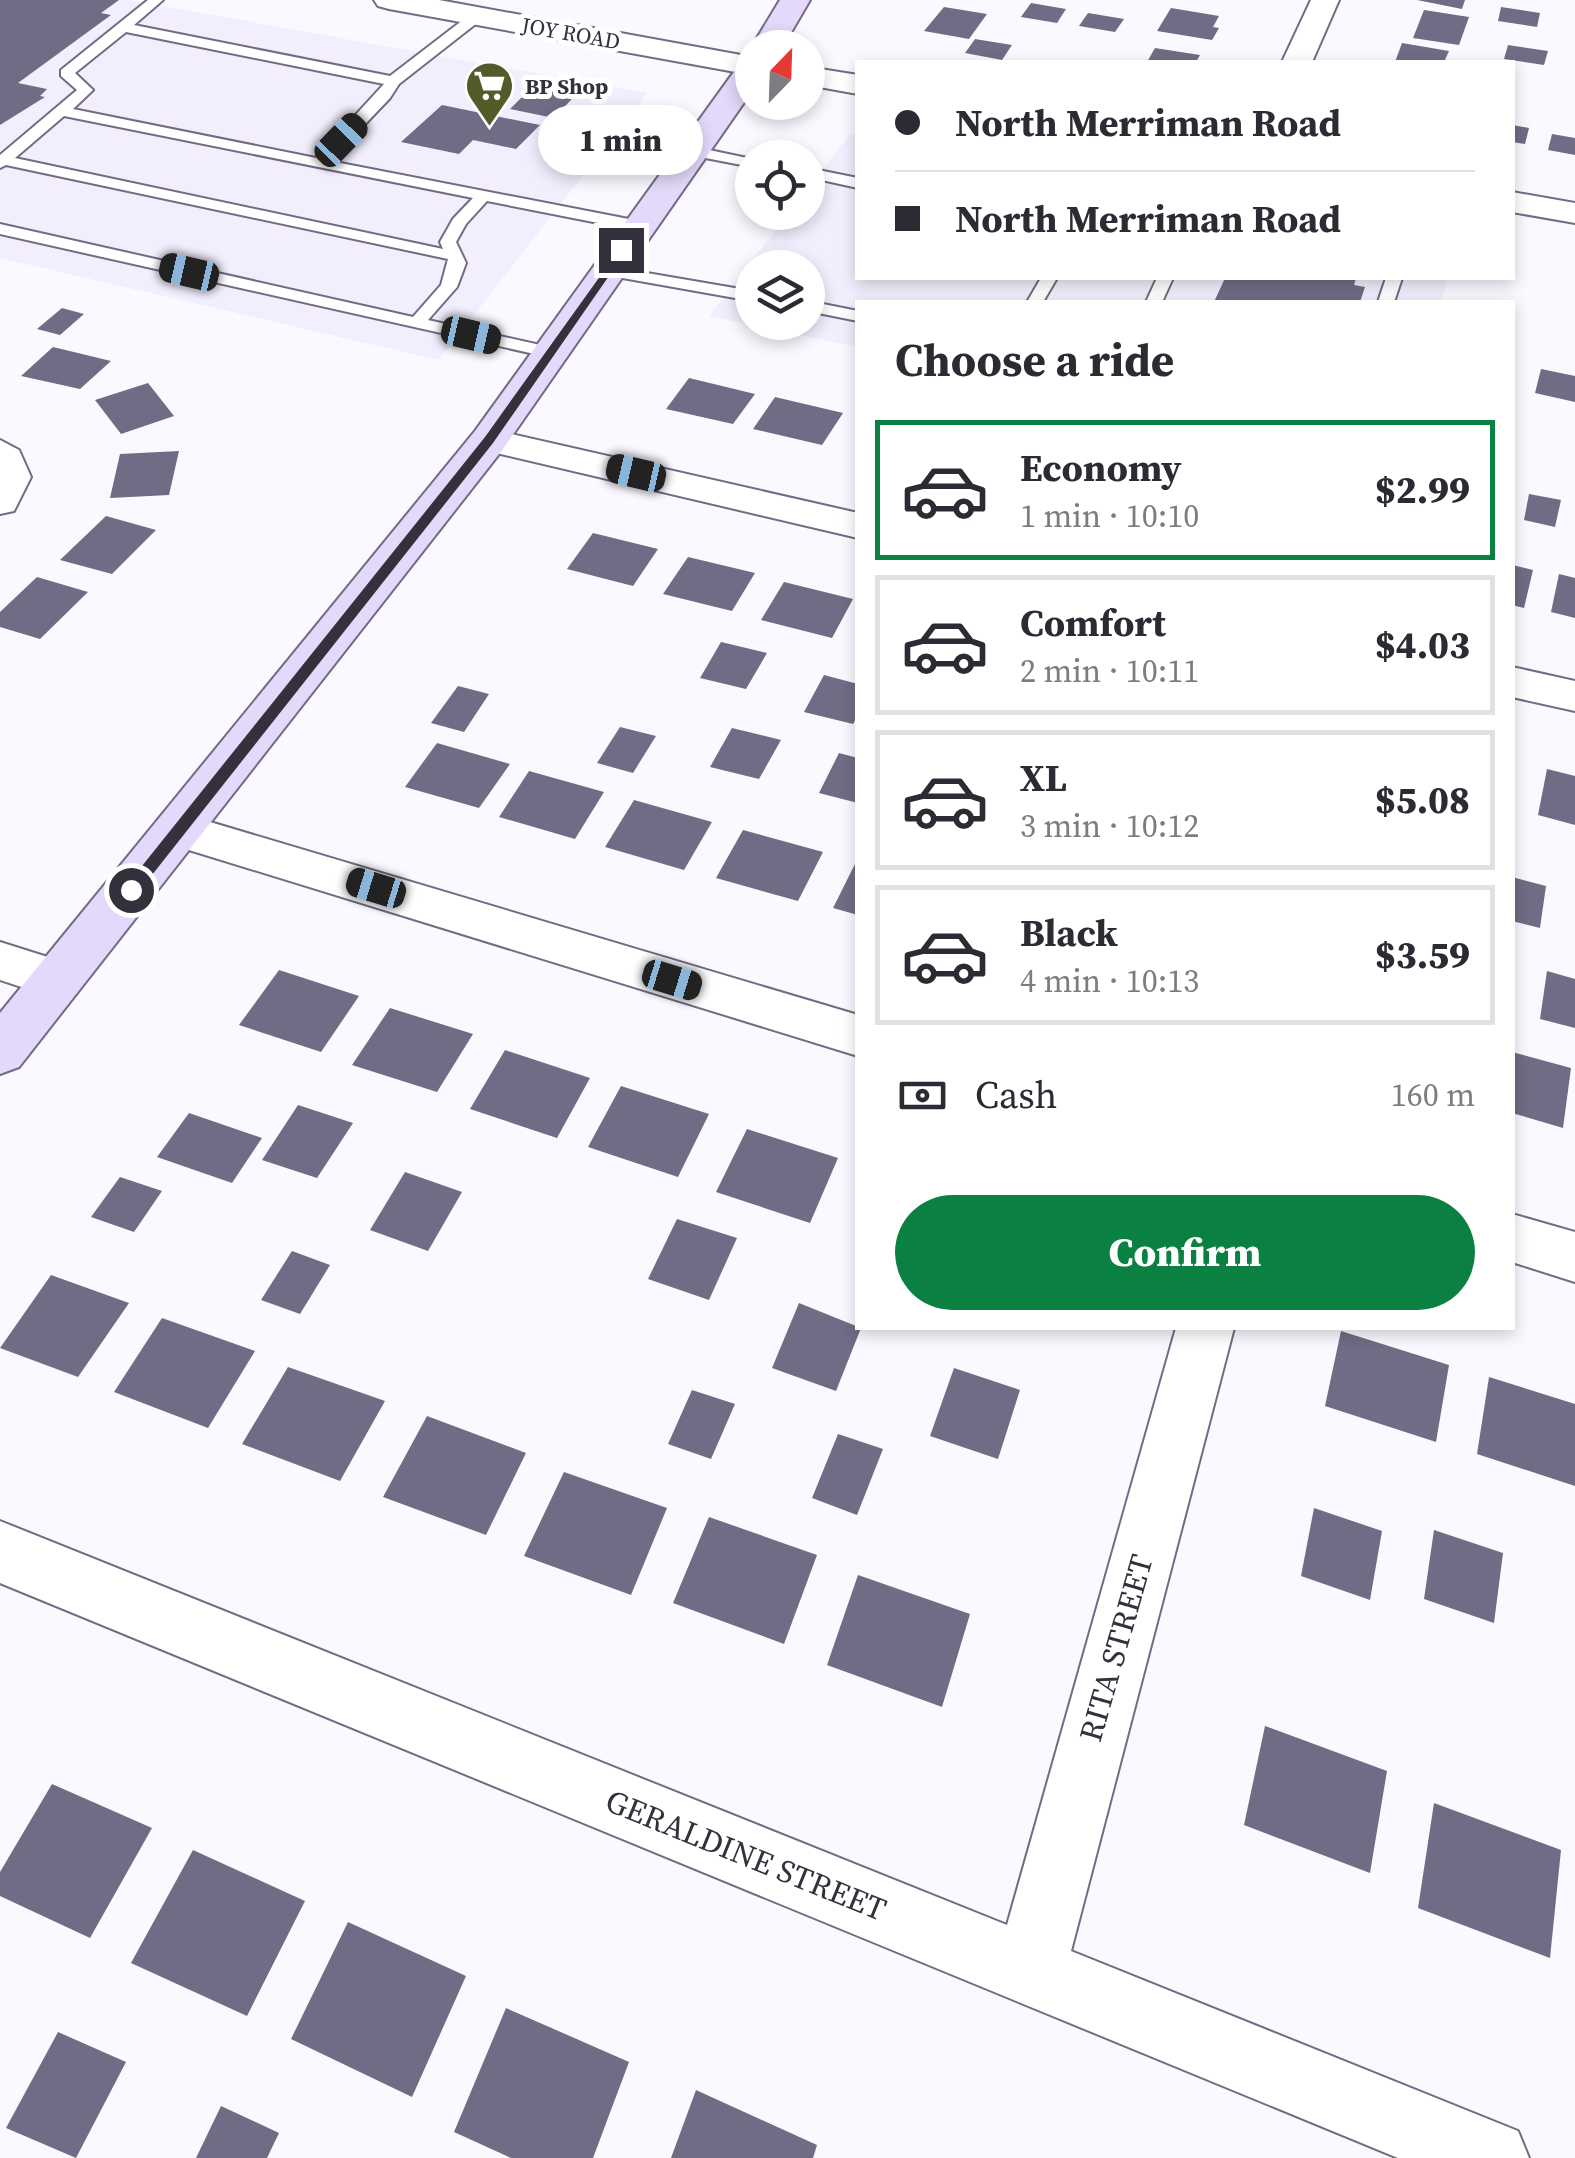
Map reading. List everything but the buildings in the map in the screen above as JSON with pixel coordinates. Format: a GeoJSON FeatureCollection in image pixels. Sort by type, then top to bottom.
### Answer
{"type":"FeatureCollection","features":[{"type":"Feature","properties":{"kind":"main road"},"geometry":{"type":"LineString","coordinates":[[777,30],[795,0]]}},
{"type":"Feature","properties":{"kind":"main road"},"geometry":{"type":"LineString","coordinates":[[0,1052],[489,440],[735,93]]}},
{"type":"Feature","properties":{"kind":"street","name":"JOY ROAD"},"geometry":{"type":"LineString","coordinates":[[389,0],[735,65]]}},
{"type":"Feature","properties":{"kind":"street"},"geometry":{"type":"LineString","coordinates":[[1298,60],[1325,0]]}},
{"type":"Feature","properties":{"kind":"street"},"geometry":{"type":"LineString","coordinates":[[825,79],[855,84]]}},
{"type":"Feature","properties":{"kind":"street"},"geometry":{"type":"LineString","coordinates":[[1515,203],[1575,213]]}},
{"type":"Feature","properties":{"kind":"street"},"geometry":{"type":"LineString","coordinates":[[489,440],[855,525]]}},
{"type":"Feature","properties":{"kind":"street"},"geometry":{"type":"LineString","coordinates":[[0,452],[12,472],[9,492],[0,502]]}},
{"type":"Feature","properties":{"kind":"street"},"geometry":{"type":"LineString","coordinates":[[1515,683],[1575,696]]}},
{"type":"Feature","properties":{"kind":"street"},"geometry":{"type":"LineString","coordinates":[[180,830],[855,1035]]}},
{"type":"Feature","properties":{"kind":"street"},"geometry":{"type":"LineString","coordinates":[[0,962],[58,980]]}},
{"type":"Feature","properties":{"kind":"street"},"geometry":{"type":"LineString","coordinates":[[1515,1239],[1575,1257]]}},
{"type":"Feature","properties":{"kind":"street","name":"RITA STREET"},"geometry":{"type":"LineString","coordinates":[[1030,1970],[1204,1330]]}},
{"type":"Feature","properties":{"kind":"street","name":"GERALDINE STREET"},"geometry":{"type":"LineString","coordinates":[[0,1552],[1491,2158]]}},
{"type":"Feature","properties":{"kind":"lane"},"geometry":{"type":"LineString","coordinates":[[2,162],[86,90],[66,73],[156,0]]}},
{"type":"Feature","properties":{"kind":"lane"},"geometry":{"type":"LineString","coordinates":[[319,163],[386,95],[393,81],[477,16]]}},
{"type":"Feature","properties":{"kind":"lane"},"geometry":{"type":"LineString","coordinates":[[123,27],[393,81]]}},
{"type":"Feature","properties":{"kind":"lane"},"geometry":{"type":"LineString","coordinates":[[62,111],[639,226]]}},
{"type":"Feature","properties":{"kind":"lane"},"geometry":{"type":"LineString","coordinates":[[694,152],[735,160]]}},
{"type":"Feature","properties":{"kind":"lane"},"geometry":{"type":"LineString","coordinates":[[2,162],[455,256]]}},
{"type":"Feature","properties":{"kind":"lane"},"geometry":{"type":"LineString","coordinates":[[825,176],[855,182]]}},
{"type":"Feature","properties":{"kind":"lane"},"geometry":{"type":"LineString","coordinates":[[416,323],[449,287],[458,263],[448,242],[459,222],[482,196]]}},
{"type":"Feature","properties":{"kind":"lane"},"geometry":{"type":"LineString","coordinates":[[0,229],[552,353]]}},
{"type":"Feature","properties":{"kind":"lane"},"geometry":{"type":"LineString","coordinates":[[606,270],[735,293]]}},
{"type":"Feature","properties":{"kind":"lane"},"geometry":{"type":"LineString","coordinates":[[825,309],[855,315]]}},
{"type":"Feature","properties":{"kind":"shaded area"},"geometry":{"type":"Polygon","coordinates":[[[0,0],[129,0],[647,93],[439,360],[0,258],[0,0]]]}},
{"type":"Feature","properties":{"kind":"shaded area"},"geometry":{"type":"Polygon","coordinates":[[[850,134],[855,135],[855,280],[1447,280],[1442,300],[855,300],[855,347],[824,340],[825,250],[760,250],[776,230],[825,230],[825,167],[850,134]]]}},
{"type":"Feature","properties":{"kind":"shaded area"},"geometry":{"type":"Polygon","coordinates":[[[735,283],[735,321],[709,316],[735,283]]]}},
{"type":"Feature","properties":{"kind":"place","name":"BP Shop"},"geometry":{"type":"Point","coordinates":[490,128]}},
{"type":"Feature","properties":{"kind":"route"},"geometry":{"type":"LineString","coordinates":[[131,890],[489,440],[621,250]]}}]}
